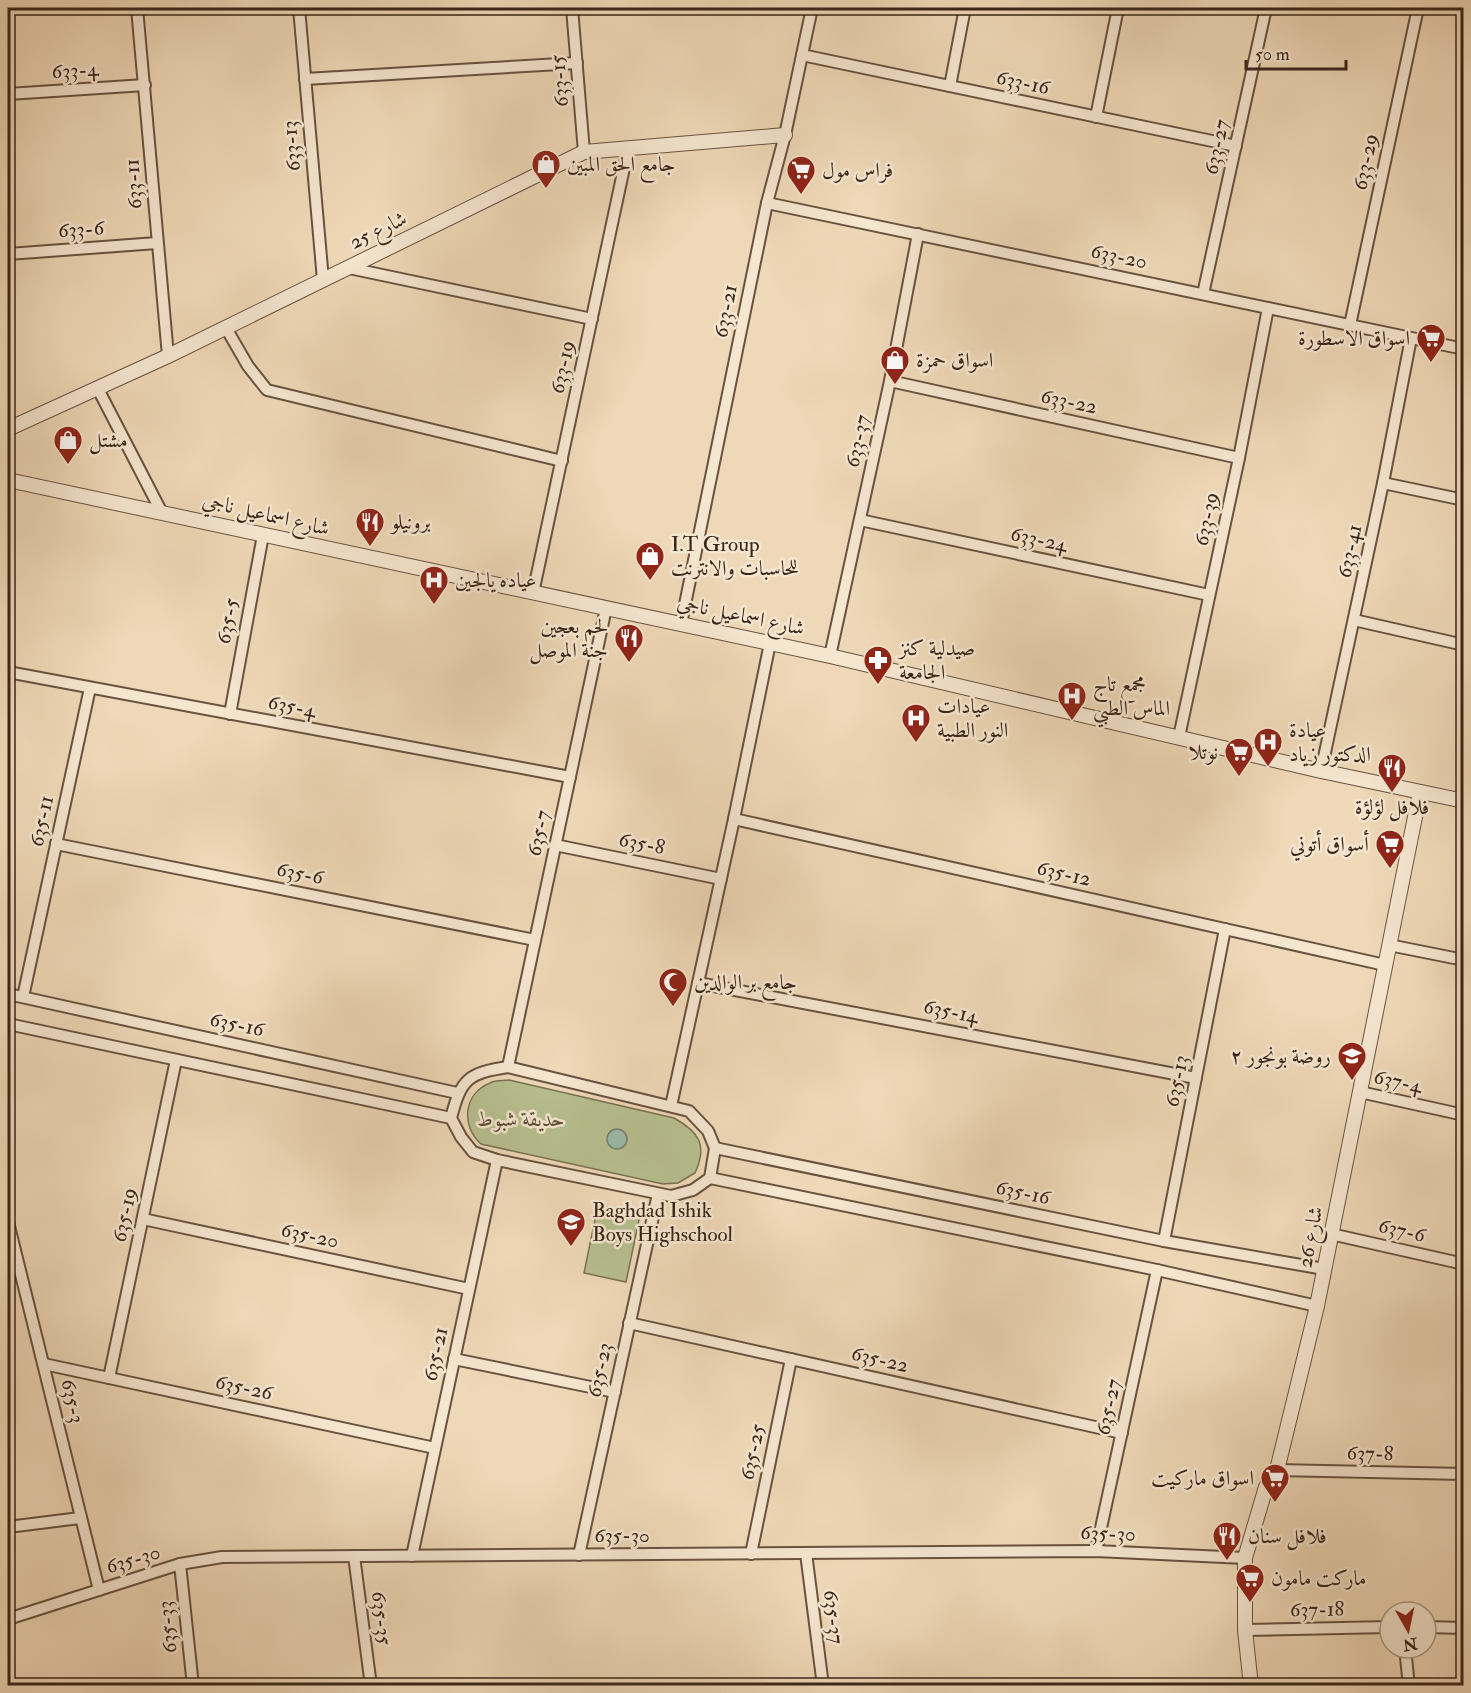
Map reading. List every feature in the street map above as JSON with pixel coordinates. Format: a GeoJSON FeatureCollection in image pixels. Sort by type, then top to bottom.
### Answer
{"type":"FeatureCollection","features":[{"type":"Feature","properties":{"kind":"street","name":"633-11"},"geometry":{"type":"LineString","coordinates":[[137,8],[168,356]]}},
{"type":"Feature","properties":{"kind":"street","name":"633-13"},"geometry":{"type":"LineString","coordinates":[[299,8],[323,280]]}},
{"type":"Feature","properties":{"kind":"street","name":"633-15"},"geometry":{"type":"LineString","coordinates":[[572,8],[584,152]]}},
{"type":"Feature","properties":{"kind":"street","name":"633-21"},"geometry":{"type":"LineString","coordinates":[[681,624],[767,203],[785,135],[812,8]]}},
{"type":"Feature","properties":{"kind":"street"},"geometry":{"type":"LineString","coordinates":[[950,86],[965,8]]}},
{"type":"Feature","properties":{"kind":"street"},"geometry":{"type":"LineString","coordinates":[[1096,117],[1118,8]]}},
{"type":"Feature","properties":{"kind":"street","name":"633-27"},"geometry":{"type":"LineString","coordinates":[[1203,294],[1266,8]]}},
{"type":"Feature","properties":{"kind":"street","name":"633-29"},"geometry":{"type":"LineString","coordinates":[[1350,325],[1418,8]]}},
{"type":"Feature","properties":{"kind":"street","name":"633-16"},"geometry":{"type":"LineString","coordinates":[[802,56],[1236,146]]}},
{"type":"Feature","properties":{"kind":"street"},"geometry":{"type":"LineString","coordinates":[[305,79],[576,63]]}},
{"type":"Feature","properties":{"kind":"street","name":"633-4"},"geometry":{"type":"LineString","coordinates":[[8,94],[145,85]]}},
{"type":"Feature","properties":{"kind":"street","name":"شارع 25"},"geometry":{"type":"LineString","coordinates":[[8,429],[168,356],[584,152],[785,135]]}},
{"type":"Feature","properties":{"kind":"street","name":"633-19"},"geometry":{"type":"LineString","coordinates":[[533,593],[628,149]]}},
{"type":"Feature","properties":{"kind":"street","name":"633-20"},"geometry":{"type":"LineString","coordinates":[[767,203],[1464,349]]}},
{"type":"Feature","properties":{"kind":"street","name":"633-37"},"geometry":{"type":"LineString","coordinates":[[830,656],[890,381],[918,234]]}},
{"type":"Feature","properties":{"kind":"street","name":"633-6"},"geometry":{"type":"LineString","coordinates":[[8,254],[157,243]]}},
{"type":"Feature","properties":{"kind":"street"},"geometry":{"type":"LineString","coordinates":[[349,268],[592,319]]}},
{"type":"Feature","properties":{"kind":"street","name":"633-39"},"geometry":{"type":"LineString","coordinates":[[1179,737],[1239,458],[1268,308]]}},
{"type":"Feature","properties":{"kind":"street"},"geometry":{"type":"LineString","coordinates":[[226,328],[248,366],[267,390],[562,461]]}},
{"type":"Feature","properties":{"kind":"street","name":"633-41"},"geometry":{"type":"LineString","coordinates":[[1321,771],[1383,483],[1411,338]]}},
{"type":"Feature","properties":{"kind":"street","name":"633-22"},"geometry":{"type":"LineString","coordinates":[[890,381],[1239,458]]}},
{"type":"Feature","properties":{"kind":"street"},"geometry":{"type":"LineString","coordinates":[[99,389],[161,512]]}},
{"type":"Feature","properties":{"kind":"street","name":"شارع اسماعيل ناجي"},"geometry":{"type":"LineString","coordinates":[[8,480],[830,656],[1321,771],[1464,801]]}},
{"type":"Feature","properties":{"kind":"street"},"geometry":{"type":"LineString","coordinates":[[1383,483],[1464,500]]}},
{"type":"Feature","properties":{"kind":"street","name":"633-24"},"geometry":{"type":"LineString","coordinates":[[860,520],[1209,595]]}},
{"type":"Feature","properties":{"kind":"street","name":"635-5"},"geometry":{"type":"LineString","coordinates":[[230,714],[263,535]]}},
{"type":"Feature","properties":{"kind":"street","name":"635-7"},"geometry":{"type":"LineString","coordinates":[[508,1067],[606,608]]}},
{"type":"Feature","properties":{"kind":"street"},"geometry":{"type":"LineString","coordinates":[[1354,620],[1464,645]]}},
{"type":"Feature","properties":{"kind":"street"},"geometry":{"type":"LineString","coordinates":[[671,1106],[770,643]]}},
{"type":"Feature","properties":{"kind":"street","name":"635-4"},"geometry":{"type":"LineString","coordinates":[[8,672],[570,777]]}},
{"type":"Feature","properties":{"kind":"street","name":"635-11"},"geometry":{"type":"LineString","coordinates":[[23,998],[90,688]]}},
{"type":"Feature","properties":{"kind":"street","name":"شارع 26"},"geometry":{"type":"LineString","coordinates":[[1251,1686],[1245,1630],[1245,1558],[1266,1487],[1276,1470],[1317,1306],[1420,792]]}},
{"type":"Feature","properties":{"kind":"street","name":"635-12"},"geometry":{"type":"LineString","coordinates":[[734,819],[1385,965]]}},
{"type":"Feature","properties":{"kind":"street","name":"635-6"},"geometry":{"type":"LineString","coordinates":[[56,844],[535,940]]}},
{"type":"Feature","properties":{"kind":"street","name":"635-8"},"geometry":{"type":"LineString","coordinates":[[555,845],[721,879]]}},
{"type":"Feature","properties":{"kind":"street","name":"635-13"},"geometry":{"type":"LineString","coordinates":[[1164,1241],[1225,929]]}},
{"type":"Feature","properties":{"kind":"street"},"geometry":{"type":"LineString","coordinates":[[1389,945],[1464,960]]}},
{"type":"Feature","properties":{"kind":"street","name":"635-14"},"geometry":{"type":"LineString","coordinates":[[698,983],[1196,1078]]}},
{"type":"Feature","properties":{"kind":"street","name":"635-16"},"geometry":{"type":"LineString","coordinates":[[8,994],[457,1092]]}},
{"type":"Feature","properties":{"kind":"street"},"geometry":{"type":"LineString","coordinates":[[8,1024],[451,1118]]}},
{"type":"Feature","properties":{"kind":"street","name":"635-19"},"geometry":{"type":"LineString","coordinates":[[109,1378],[176,1060]]}},
{"type":"Feature","properties":{"kind":"street"},"geometry":{"type":"LineString","coordinates":[[508,1067],[689,1111],[708,1131],[716,1148],[710,1178],[693,1190],[671,1196],[497,1160],[472,1152],[451,1118],[457,1092],[468,1081],[485,1071],[508,1067]]}},
{"type":"Feature","properties":{"kind":"street","name":"637-4"},"geometry":{"type":"LineString","coordinates":[[1360,1092],[1464,1115]]}},
{"type":"Feature","properties":{"kind":"street","name":"635-16"},"geometry":{"type":"LineString","coordinates":[[716,1148],[1164,1241],[1324,1269]]}},
{"type":"Feature","properties":{"kind":"street","name":"635-21"},"geometry":{"type":"LineString","coordinates":[[412,1556],[497,1160]]}},
{"type":"Feature","properties":{"kind":"street"},"geometry":{"type":"LineString","coordinates":[[710,1178],[1157,1270],[1317,1306]]}},
{"type":"Feature","properties":{"kind":"street","name":"635-23"},"geometry":{"type":"LineString","coordinates":[[579,1555],[658,1194]]}},
{"type":"Feature","properties":{"kind":"street","name":"635-20"},"geometry":{"type":"LineString","coordinates":[[143,1219],[469,1289]]}},
{"type":"Feature","properties":{"kind":"street","name":"635-3"},"geometry":{"type":"LineString","coordinates":[[8,1222],[99,1590]]}},
{"type":"Feature","properties":{"kind":"street","name":"637-6"},"geometry":{"type":"LineString","coordinates":[[1331,1234],[1464,1264]]}},
{"type":"Feature","properties":{"kind":"street","name":"635-27"},"geometry":{"type":"LineString","coordinates":[[1096,1551],[1157,1270]]}},
{"type":"Feature","properties":{"kind":"street","name":"635-22"},"geometry":{"type":"LineString","coordinates":[[629,1323],[1122,1434]]}},
{"type":"Feature","properties":{"kind":"street"},"geometry":{"type":"LineString","coordinates":[[454,1359],[615,1392]]}},
{"type":"Feature","properties":{"kind":"street","name":"635-25"},"geometry":{"type":"LineString","coordinates":[[751,1554],[791,1359]]}},
{"type":"Feature","properties":{"kind":"street","name":"635-26"},"geometry":{"type":"LineString","coordinates":[[44,1364],[435,1448]]}},
{"type":"Feature","properties":{"kind":"street","name":"637-8"},"geometry":{"type":"LineString","coordinates":[[1276,1470],[1464,1474]]}},
{"type":"Feature","properties":{"kind":"street"},"geometry":{"type":"LineString","coordinates":[[8,1527],[80,1518]]}},
{"type":"Feature","properties":{"kind":"street","name":"635-30"},"geometry":{"type":"LineString","coordinates":[[8,1618],[180,1564],[222,1557],[1096,1551],[1245,1558]]}},
{"type":"Feature","properties":{"kind":"street","name":"635-37"},"geometry":{"type":"LineString","coordinates":[[806,1553],[822,1686]]}},
{"type":"Feature","properties":{"kind":"street","name":"635-35"},"geometry":{"type":"LineString","coordinates":[[354,1556],[371,1686]]}},
{"type":"Feature","properties":{"kind":"street","name":"635-33"},"geometry":{"type":"LineString","coordinates":[[180,1564],[193,1686]]}},
{"type":"Feature","properties":{"kind":"street","name":"637-18"},"geometry":{"type":"LineString","coordinates":[[1245,1630],[1378,1627]]}},
{"type":"Feature","properties":{"kind":"street"},"geometry":{"type":"LineString","coordinates":[[1438,1627],[1464,1628]]}},
{"type":"Feature","properties":{"kind":"street"},"geometry":{"type":"LineString","coordinates":[[1406,1660],[1409,1686]]}},
{"type":"Feature","properties":{"kind":"green space","name":"حديقة شبوط"},"geometry":{"type":"Polygon","coordinates":[[[509,1080],[674,1118],[690,1129],[699,1140],[701,1155],[695,1173],[678,1183],[663,1184],[481,1144],[470,1128],[468,1111],[470,1102],[481,1088],[494,1081],[509,1080]]]}},
{"type":"Feature","properties":{"kind":"green space"},"geometry":{"type":"Polygon","coordinates":[[[598,1205],[640,1215],[626,1282],[584,1273],[598,1205]]]}},
{"type":"Feature","properties":{"kind":"shaded area"},"geometry":{"type":"Polygon","coordinates":[[[613,1129],[621,1129],[627,1135],[627,1143],[621,1149],[613,1149],[607,1143],[607,1135],[613,1129]]]}},
{"type":"Feature","properties":{"kind":"place","name":"جامع الحق المبين"},"geometry":{"type":"Point","coordinates":[546,190]}},
{"type":"Feature","properties":{"kind":"place","name":"فراس مول"},"geometry":{"type":"Point","coordinates":[801,196]}},
{"type":"Feature","properties":{"kind":"place","name":"اسواق الاسطورة"},"geometry":{"type":"Point","coordinates":[1431,364]}},
{"type":"Feature","properties":{"kind":"place","name":"اسواق حمزة"},"geometry":{"type":"Point","coordinates":[895,386]}},
{"type":"Feature","properties":{"kind":"place","name":"مشتل"},"geometry":{"type":"Point","coordinates":[68,466]}},
{"type":"Feature","properties":{"kind":"place","name":"برونيلو"},"geometry":{"type":"Point","coordinates":[370,548]}},
{"type":"Feature","properties":{"kind":"place","name":"I.T Group للحاسبات والانترنت"},"geometry":{"type":"Point","coordinates":[650,582]}},
{"type":"Feature","properties":{"kind":"place","name":"عياده يالجين"},"geometry":{"type":"Point","coordinates":[434,606]}},
{"type":"Feature","properties":{"kind":"place","name":"لحم بعجين جنة الموصل"},"geometry":{"type":"Point","coordinates":[629,664]}},
{"type":"Feature","properties":{"kind":"place","name":"صيدلية كنز الجامعة"},"geometry":{"type":"Point","coordinates":[878,686]}},
{"type":"Feature","properties":{"kind":"place","name":"مجمع تاج الماس الطبي"},"geometry":{"type":"Point","coordinates":[1072,722]}},
{"type":"Feature","properties":{"kind":"place","name":"عيادات النور الطبية"},"geometry":{"type":"Point","coordinates":[916,744]}},
{"type":"Feature","properties":{"kind":"place","name":"عيادة الدكتور زياد"},"geometry":{"type":"Point","coordinates":[1268,768]}},
{"type":"Feature","properties":{"kind":"place","name":"نوتلا"},"geometry":{"type":"Point","coordinates":[1239,778]}},
{"type":"Feature","properties":{"kind":"place","name":"فلافل لؤلؤة"},"geometry":{"type":"Point","coordinates":[1392,794]}},
{"type":"Feature","properties":{"kind":"place","name":"أسواق أتوني"},"geometry":{"type":"Point","coordinates":[1390,870]}},
{"type":"Feature","properties":{"kind":"place","name":"جامع بر الوالدين"},"geometry":{"type":"Point","coordinates":[673,1008]}},
{"type":"Feature","properties":{"kind":"place","name":"روضة بونجور ٢"},"geometry":{"type":"Point","coordinates":[1352,1082]}},
{"type":"Feature","properties":{"kind":"place","name":"Baghdad Ishik Boys Highschool"},"geometry":{"type":"Point","coordinates":[571,1248]}},
{"type":"Feature","properties":{"kind":"place","name":"اسواق ماركيت"},"geometry":{"type":"Point","coordinates":[1275,1504]}},
{"type":"Feature","properties":{"kind":"place","name":"فلافل سنان"},"geometry":{"type":"Point","coordinates":[1227,1562]}},
{"type":"Feature","properties":{"kind":"place","name":"ماركت مامون"},"geometry":{"type":"Point","coordinates":[1250,1604]}}]}
